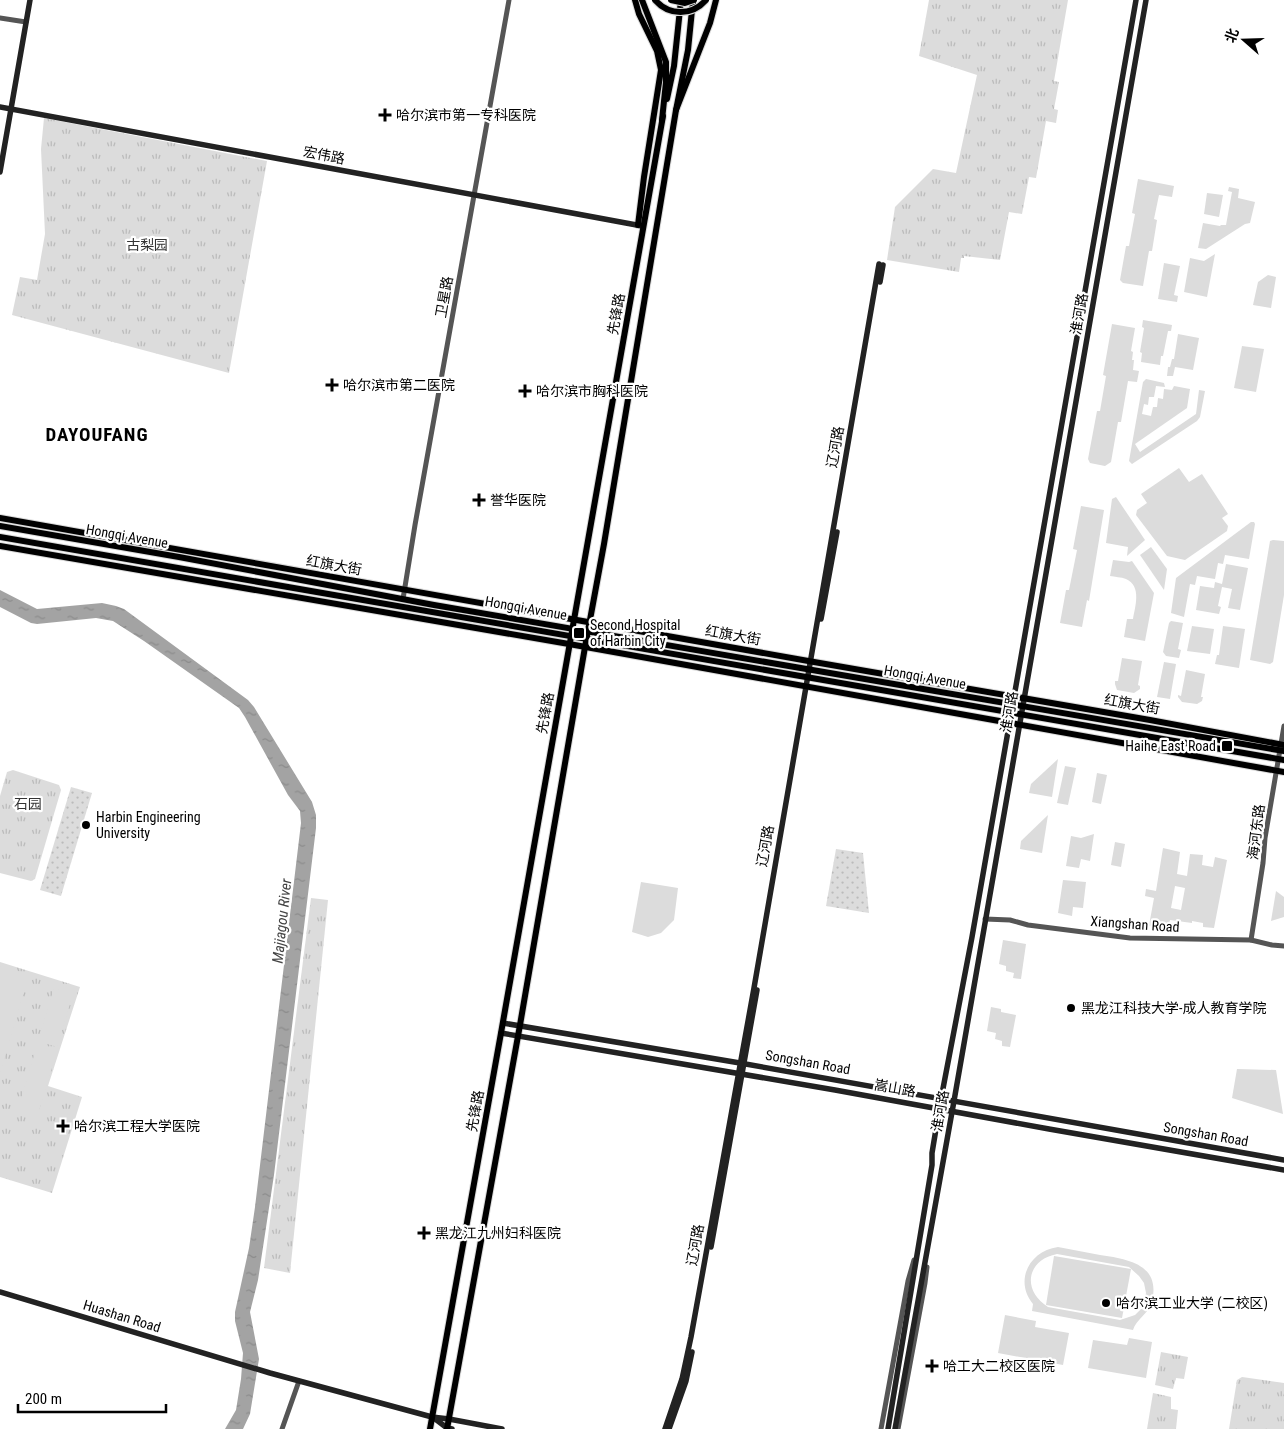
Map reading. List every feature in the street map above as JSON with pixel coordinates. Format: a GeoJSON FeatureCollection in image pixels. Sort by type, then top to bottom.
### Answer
{"type":"FeatureCollection","features":[{"type":"Feature","properties":{"kind":"main road"},"geometry":{"type":"LineString","coordinates":[[0,172],[30,0]]}},
{"type":"Feature","properties":{"kind":"main road"},"geometry":{"type":"LineString","coordinates":[[635,0],[639,14],[657,51],[661,70],[644,177],[641,226]]}},
{"type":"Feature","properties":{"kind":"main road"},"geometry":{"type":"LineString","coordinates":[[642,0],[666,62],[662,120]]}},
{"type":"Feature","properties":{"kind":"main road"},"geometry":{"type":"LineString","coordinates":[[655,0],[659,5],[668,10],[683,12],[697,8],[706,0]]}},
{"type":"Feature","properties":{"kind":"main road"},"geometry":{"type":"LineString","coordinates":[[671,0],[685,3],[694,0],[688,50],[676,110]]}},
{"type":"Feature","properties":{"kind":"main road","name":"先锋路"},"geometry":{"type":"LineString","coordinates":[[430,1429],[502,1033],[641,226],[674,66],[682,0]]}},
{"type":"Feature","properties":{"kind":"main road"},"geometry":{"type":"LineString","coordinates":[[676,110],[707,30],[716,0]]}},
{"type":"Feature","properties":{"kind":"main road","name":"淮河路"},"geometry":{"type":"LineString","coordinates":[[888,1429],[939,1109],[959,1012],[1136,0]]}},
{"type":"Feature","properties":{"kind":"main road","name":"淮河路"},"geometry":{"type":"LineString","coordinates":[[897,1429],[1146,0]]}},
{"type":"Feature","properties":{"kind":"main road","name":"宏伟路"},"geometry":{"type":"LineString","coordinates":[[0,107],[641,226]]}},
{"type":"Feature","properties":{"kind":"main road","name":"先锋路"},"geometry":{"type":"LineString","coordinates":[[449,1429],[449,1419],[604,544],[676,110]]}},
{"type":"Feature","properties":{"kind":"main road","name":"辽河路"},"geometry":{"type":"LineString","coordinates":[[670,1429],[686,1380],[743,1063],[881,265]]}},
{"type":"Feature","properties":{"kind":"main road","name":"红旗大街"},"geometry":{"type":"LineString","coordinates":[[0,518],[574,619],[812,666],[1014,696],[1282,748]]}},
{"type":"Feature","properties":{"kind":"main road","name":"Hongqi Avenue"},"geometry":{"type":"LineString","coordinates":[[0,526],[588,631],[812,666],[1012,706],[1282,748]]}},
{"type":"Feature","properties":{"kind":"main road","name":"Hongqi Avenue"},"geometry":{"type":"LineString","coordinates":[[0,537],[1281,760]]}},
{"type":"Feature","properties":{"kind":"main road"},"geometry":{"type":"LineString","coordinates":[[0,546],[569,644],[1280,771]]}},
{"type":"Feature","properties":{"kind":"main road","name":"Songshan Road"},"geometry":{"type":"LineString","coordinates":[[503,1023],[743,1063],[1284,1160]]}},
{"type":"Feature","properties":{"kind":"main road","name":"嵩山路"},"geometry":{"type":"LineString","coordinates":[[502,1033],[1284,1170]]}},
{"type":"Feature","properties":{"kind":"main road","name":"辽河路"},"geometry":{"type":"LineString","coordinates":[[665,1429],[682,1379],[688,1354],[741,1074]]}},
{"type":"Feature","properties":{"kind":"main road","name":"Huashan Road"},"geometry":{"type":"LineString","coordinates":[[0,1292],[270,1373],[432,1417]]}},
{"type":"Feature","properties":{"kind":"main road"},"geometry":{"type":"LineString","coordinates":[[432,1417],[502,1429]]}},
{"type":"Feature","properties":{"kind":"main road"},"geometry":{"type":"LineString","coordinates":[[432,1417],[449,1429]]}},
{"type":"Feature","properties":{"kind":"street","name":"卫星路"},"geometry":{"type":"LineString","coordinates":[[403,599],[414,525],[509,0]]}},
{"type":"Feature","properties":{"kind":"street"},"geometry":{"type":"LineString","coordinates":[[0,18],[26,22]]}},
{"type":"Feature","properties":{"kind":"street","name":"海河东路"},"geometry":{"type":"LineString","coordinates":[[1251,940],[1264,863],[1264,838],[1280,771],[1284,726]]}},
{"type":"Feature","properties":{"kind":"street","name":"Xiangshan Road"},"geometry":{"type":"LineString","coordinates":[[985,919],[1010,920],[1028,925],[1130,938],[1251,940],[1284,946]]}},
{"type":"Feature","properties":{"kind":"street"},"geometry":{"type":"LineString","coordinates":[[881,1429],[908,1280],[920,1236]]}},
{"type":"Feature","properties":{"kind":"street"},"geometry":{"type":"LineString","coordinates":[[282,1429],[299,1380]]}},
{"type":"Feature","properties":{"kind":"green space"},"geometry":{"type":"Polygon","coordinates":[[[929,0],[1068,0],[1054,81],[1059,82],[1054,109],[1058,110],[1056,123],[1046,121],[1036,178],[1029,177],[1022,214],[1009,212],[1000,260],[964,256],[964,258],[961,258],[959,272],[887,260],[895,207],[933,169],[956,173],[977,75],[919,56],[929,0]]]}},
{"type":"Feature","properties":{"kind":"green space","name":"古梨园"},"geometry":{"type":"Polygon","coordinates":[[[44,118],[267,161],[229,373],[12,315],[20,277],[37,280],[45,234],[41,149],[44,118]]]}},
{"type":"Feature","properties":{"kind":"green space"},"geometry":{"type":"Polygon","coordinates":[[[1138,179],[1174,186],[1172,197],[1159,195],[1154,219],[1157,220],[1152,251],[1149,251],[1143,286],[1123,283],[1120,280],[1126,246],[1129,246],[1135,214],[1132,213],[1138,179]]]}},
{"type":"Feature","properties":{"kind":"green space"},"geometry":{"type":"Polygon","coordinates":[[[1229,187],[1239,189],[1238,198],[1255,202],[1250,223],[1245,224],[1206,249],[1198,248],[1203,223],[1220,226],[1226,225],[1232,192],[1228,191],[1229,187]]]}},
{"type":"Feature","properties":{"kind":"green space"},"geometry":{"type":"Polygon","coordinates":[[[1207,193],[1223,195],[1219,217],[1204,214],[1207,193]]]}},
{"type":"Feature","properties":{"kind":"green space"},"geometry":{"type":"Polygon","coordinates":[[[1215,254],[1207,297],[1184,292],[1190,258],[1204,261],[1215,254]]]}},
{"type":"Feature","properties":{"kind":"green space"},"geometry":{"type":"Polygon","coordinates":[[[1164,263],[1180,266],[1174,295],[1178,296],[1177,302],[1158,299],[1164,263]]]}},
{"type":"Feature","properties":{"kind":"green space"},"geometry":{"type":"Polygon","coordinates":[[[1268,275],[1276,277],[1271,308],[1253,305],[1258,282],[1268,275]]]}},
{"type":"Feature","properties":{"kind":"green space"},"geometry":{"type":"Polygon","coordinates":[[[1143,320],[1172,325],[1171,331],[1168,331],[1160,365],[1141,362],[1143,320]]]}},
{"type":"Feature","properties":{"kind":"green space"},"geometry":{"type":"Polygon","coordinates":[[[1112,324],[1135,328],[1131,351],[1133,352],[1132,360],[1134,360],[1133,370],[1139,371],[1137,382],[1128,381],[1121,422],[1118,422],[1111,462],[1105,466],[1090,463],[1088,459],[1097,411],[1100,411],[1106,376],[1103,375],[1112,324]]]}},
{"type":"Feature","properties":{"kind":"green space"},"geometry":{"type":"Polygon","coordinates":[[[1178,334],[1199,338],[1193,370],[1175,367],[1173,376],[1167,376],[1168,367],[1170,367],[1172,359],[1174,359],[1178,334]]]}},
{"type":"Feature","properties":{"kind":"green space"},"geometry":{"type":"Polygon","coordinates":[[[1242,346],[1264,349],[1256,392],[1234,388],[1242,346]]]}},
{"type":"Feature","properties":{"kind":"green space"},"geometry":{"type":"Polygon","coordinates":[[[1146,379],[1164,383],[1165,387],[1156,386],[1154,397],[1149,397],[1148,405],[1144,404],[1142,414],[1151,416],[1153,407],[1157,407],[1158,398],[1163,399],[1164,389],[1172,390],[1174,386],[1190,389],[1187,408],[1135,444],[1140,452],[1196,414],[1199,390],[1205,391],[1200,417],[1197,421],[1132,464],[1129,461],[1143,382],[1146,379]]]}},
{"type":"Feature","properties":{"kind":"green space"},"geometry":{"type":"Polygon","coordinates":[[[1179,468],[1189,482],[1202,474],[1228,514],[1222,518],[1228,526],[1227,531],[1185,560],[1167,556],[1136,515],[1137,510],[1147,503],[1141,494],[1179,468]]]}},
{"type":"Feature","properties":{"kind":"green space"},"geometry":{"type":"Polygon","coordinates":[[[1116,497],[1145,540],[1127,556],[1128,547],[1106,543],[1112,499],[1116,497]]]}},
{"type":"Feature","properties":{"kind":"green space"},"geometry":{"type":"Polygon","coordinates":[[[1081,506],[1104,510],[1089,601],[1087,600],[1082,627],[1060,623],[1066,590],[1069,590],[1077,550],[1073,549],[1081,506]]]}},
{"type":"Feature","properties":{"kind":"green space"},"geometry":{"type":"Polygon","coordinates":[[[1251,522],[1255,524],[1249,559],[1225,555],[1223,564],[1218,563],[1215,579],[1197,576],[1195,585],[1190,584],[1184,617],[1171,613],[1176,578],[1251,522]]]}},
{"type":"Feature","properties":{"kind":"green space"},"geometry":{"type":"Polygon","coordinates":[[[1270,541],[1284,541],[1284,595],[1273,662],[1270,664],[1250,660],[1270,541]]]}},
{"type":"Feature","properties":{"kind":"green space"},"geometry":{"type":"Polygon","coordinates":[[[1151,547],[1167,569],[1164,590],[1140,555],[1151,547]]]}},
{"type":"Feature","properties":{"kind":"green space"},"geometry":{"type":"Polygon","coordinates":[[[1113,560],[1132,561],[1154,593],[1145,641],[1124,637],[1127,619],[1133,619],[1136,592],[1131,582],[1120,577],[1110,576],[1113,560]]]}},
{"type":"Feature","properties":{"kind":"green space"},"geometry":{"type":"Polygon","coordinates":[[[1226,564],[1248,568],[1240,610],[1228,608],[1232,589],[1222,587],[1218,606],[1221,607],[1219,614],[1196,610],[1200,586],[1214,588],[1215,582],[1222,584],[1226,564]]]}},
{"type":"Feature","properties":{"kind":"green space"},"geometry":{"type":"Polygon","coordinates":[[[1171,621],[1183,623],[1178,649],[1181,650],[1179,658],[1166,656],[1163,652],[1171,621]]]}},
{"type":"Feature","properties":{"kind":"green space"},"geometry":{"type":"Polygon","coordinates":[[[1192,626],[1214,629],[1210,654],[1187,651],[1192,626]]]}},
{"type":"Feature","properties":{"kind":"green space"},"geometry":{"type":"Polygon","coordinates":[[[1223,626],[1245,629],[1239,668],[1215,664],[1217,655],[1219,655],[1223,626]]]}},
{"type":"Feature","properties":{"kind":"green space"},"geometry":{"type":"Polygon","coordinates":[[[1122,658],[1142,661],[1138,685],[1140,689],[1134,693],[1117,690],[1115,681],[1118,681],[1122,658]]]}},
{"type":"Feature","properties":{"kind":"green space"},"geometry":{"type":"Polygon","coordinates":[[[1164,662],[1176,664],[1170,699],[1157,697],[1164,662]]]}},
{"type":"Feature","properties":{"kind":"green space"},"geometry":{"type":"Polygon","coordinates":[[[1186,670],[1205,674],[1202,701],[1197,704],[1182,702],[1178,697],[1178,695],[1181,696],[1186,670]]]}},
{"type":"Feature","properties":{"kind":"green space"},"geometry":{"type":"Polygon","coordinates":[[[1058,759],[1052,797],[1029,793],[1031,784],[1058,759]]]}},
{"type":"Feature","properties":{"kind":"green space"},"geometry":{"type":"Polygon","coordinates":[[[1065,766],[1076,768],[1068,805],[1057,803],[1065,766]]]}},
{"type":"Feature","properties":{"kind":"green space","name":"石园"},"geometry":{"type":"Polygon","coordinates":[[[13,770],[59,785],[61,790],[35,879],[31,881],[0,873],[0,796],[7,772],[13,770]]]}},
{"type":"Feature","properties":{"kind":"green space"},"geometry":{"type":"Polygon","coordinates":[[[1097,773],[1107,775],[1101,804],[1092,802],[1097,773]]]}},
{"type":"Feature","properties":{"kind":"green space"},"geometry":{"type":"Polygon","coordinates":[[[71,787],[92,793],[61,896],[40,890],[71,787]]]}},
{"type":"Feature","properties":{"kind":"green space"},"geometry":{"type":"Polygon","coordinates":[[[1048,815],[1042,853],[1020,849],[1021,841],[1048,815]]]}},
{"type":"Feature","properties":{"kind":"green space"},"geometry":{"type":"Polygon","coordinates":[[[1094,834],[1090,861],[1081,859],[1079,868],[1066,866],[1071,836],[1081,838],[1094,834]]]}},
{"type":"Feature","properties":{"kind":"green space"},"geometry":{"type":"Polygon","coordinates":[[[1115,842],[1125,844],[1121,867],[1111,865],[1115,842]]]}},
{"type":"Feature","properties":{"kind":"green space"},"geometry":{"type":"Polygon","coordinates":[[[1163,848],[1180,852],[1177,874],[1187,876],[1190,854],[1203,855],[1202,865],[1213,867],[1215,857],[1227,860],[1214,928],[1203,927],[1203,923],[1192,921],[1192,923],[1170,920],[1168,929],[1149,926],[1148,931],[1154,898],[1145,896],[1146,889],[1156,891],[1163,848]],[[1175,886],[1171,908],[1181,910],[1185,888],[1175,886]]]}},
{"type":"Feature","properties":{"kind":"green space"},"geometry":{"type":"Polygon","coordinates":[[[836,849],[863,853],[869,913],[826,906],[836,849]]]}},
{"type":"Feature","properties":{"kind":"green space"},"geometry":{"type":"Polygon","coordinates":[[[1063,880],[1086,882],[1083,908],[1073,907],[1072,916],[1058,913],[1063,880]]]}},
{"type":"Feature","properties":{"kind":"green space"},"geometry":{"type":"Polygon","coordinates":[[[641,882],[678,888],[674,920],[661,933],[648,937],[632,932],[641,882]]]}},
{"type":"Feature","properties":{"kind":"green space"},"geometry":{"type":"Polygon","coordinates":[[[1276,891],[1284,897],[1284,917],[1271,921],[1276,891]]]}},
{"type":"Feature","properties":{"kind":"green space"},"geometry":{"type":"Polygon","coordinates":[[[311,898],[328,900],[290,1273],[264,1268],[311,898]]]}},
{"type":"Feature","properties":{"kind":"green space"},"geometry":{"type":"Polygon","coordinates":[[[1003,940],[1026,944],[1021,979],[1013,978],[1014,973],[1006,971],[1006,966],[999,964],[1003,940]]]}},
{"type":"Feature","properties":{"kind":"green space"},"geometry":{"type":"Polygon","coordinates":[[[0,962],[80,987],[48,1086],[82,1097],[52,1193],[0,1177],[0,962]]]}},
{"type":"Feature","properties":{"kind":"green space"},"geometry":{"type":"Polygon","coordinates":[[[0,966],[29,974],[0,1074],[0,966]]]}},
{"type":"Feature","properties":{"kind":"green space"},"geometry":{"type":"Polygon","coordinates":[[[54,988],[73,994],[57,1047],[38,1041],[54,988]]]}},
{"type":"Feature","properties":{"kind":"green space"},"geometry":{"type":"Polygon","coordinates":[[[991,1007],[1001,1009],[1001,1012],[1016,1015],[1010,1047],[1002,1046],[1002,1041],[995,1039],[996,1033],[987,1031],[991,1007]]]}},
{"type":"Feature","properties":{"kind":"green space"},"geometry":{"type":"Polygon","coordinates":[[[35,1052],[55,1058],[39,1111],[19,1106],[35,1052]]]}},
{"type":"Feature","properties":{"kind":"green space"},"geometry":{"type":"Polygon","coordinates":[[[1237,1069],[1276,1070],[1283,1114],[1232,1098],[1237,1069]]]}},
{"type":"Feature","properties":{"kind":"green space"},"geometry":{"type":"Polygon","coordinates":[[[1058,1247],[1121,1259],[1140,1266],[1147,1271],[1153,1289],[1152,1301],[1133,1330],[1032,1311],[1033,1304],[1027,1295],[1025,1277],[1032,1261],[1039,1254],[1058,1247]],[[1057,1254],[1047,1257],[1039,1263],[1031,1277],[1031,1285],[1034,1293],[1048,1307],[1120,1320],[1135,1315],[1141,1309],[1146,1293],[1144,1283],[1129,1267],[1057,1254]]]}},
{"type":"Feature","properties":{"kind":"green space"},"geometry":{"type":"Polygon","coordinates":[[[1054,1256],[1131,1269],[1122,1318],[1046,1305],[1054,1256]]]}},
{"type":"Feature","properties":{"kind":"green space"},"geometry":{"type":"Polygon","coordinates":[[[1005,1315],[1036,1321],[1035,1327],[1069,1333],[1063,1365],[998,1353],[1005,1315]]]}},
{"type":"Feature","properties":{"kind":"green space"},"geometry":{"type":"Polygon","coordinates":[[[1129,1338],[1152,1342],[1146,1378],[1088,1368],[1093,1340],[1127,1345],[1129,1338]]]}},
{"type":"Feature","properties":{"kind":"green space"},"geometry":{"type":"Polygon","coordinates":[[[1161,1352],[1188,1357],[1184,1379],[1176,1378],[1173,1389],[1155,1385],[1161,1352]]]}},
{"type":"Feature","properties":{"kind":"green space"},"geometry":{"type":"Polygon","coordinates":[[[1242,1377],[1284,1383],[1284,1429],[1229,1429],[1237,1380],[1242,1377]]]}},
{"type":"Feature","properties":{"kind":"green space"},"geometry":{"type":"Polygon","coordinates":[[[1153,1393],[1171,1397],[1171,1409],[1178,1410],[1176,1429],[1147,1429],[1153,1393]]]}},
{"type":"Feature","properties":{"kind":"water"},"geometry":{"type":"Polygon","coordinates":[[[0,590],[37,609],[102,603],[124,609],[248,700],[312,802],[316,815],[316,828],[274,1175],[258,1280],[250,1312],[259,1359],[250,1414],[243,1429],[225,1429],[236,1410],[241,1379],[243,1353],[235,1321],[235,1312],[249,1248],[255,1207],[301,823],[300,811],[288,795],[239,708],[113,621],[96,618],[31,623],[0,607],[0,590]]]}},
{"type":"Feature","properties":{"kind":"place","name":"哈尔滨市第一专科医院"},"geometry":{"type":"Point","coordinates":[385,115]}},
{"type":"Feature","properties":{"kind":"place","name":"哈尔滨市第二医院"},"geometry":{"type":"Point","coordinates":[332,385]}},
{"type":"Feature","properties":{"kind":"place","name":"哈尔滨市胸科医院"},"geometry":{"type":"Point","coordinates":[525,391]}},
{"type":"Feature","properties":{"kind":"place","name":"誉华医院"},"geometry":{"type":"Point","coordinates":[479,500]}},
{"type":"Feature","properties":{"kind":"place","name":"Second Hospital of Harbin City"},"geometry":{"type":"Point","coordinates":[579,633]}},
{"type":"Feature","properties":{"kind":"place","name":"Haihe East Road"},"geometry":{"type":"Point","coordinates":[1227,746]}},
{"type":"Feature","properties":{"kind":"place","name":"Harbin Engineering University"},"geometry":{"type":"Point","coordinates":[86,825]}},
{"type":"Feature","properties":{"kind":"place","name":"黑龙江科技大学-成人教育学院"},"geometry":{"type":"Point","coordinates":[1071,1008]}},
{"type":"Feature","properties":{"kind":"place","name":"哈尔滨工程大学医院"},"geometry":{"type":"Point","coordinates":[63,1126]}},
{"type":"Feature","properties":{"kind":"place","name":"黑龙江九州妇科医院"},"geometry":{"type":"Point","coordinates":[424,1233]}},
{"type":"Feature","properties":{"kind":"place","name":"哈尔滨工业大学 (二校区)"},"geometry":{"type":"Point","coordinates":[1106,1303]}},
{"type":"Feature","properties":{"kind":"place","name":"哈工大二校区医院"},"geometry":{"type":"Point","coordinates":[932,1366]}},
{"type":"Feature","properties":{"kind":"district","name":"DAYOUFANG"},"geometry":{"type":"Point","coordinates":[97,434]}},
{"type":"Feature","properties":{"kind":"water label","name":"Majiagou River"},"geometry":{"type":"Point","coordinates":[282,921]}}]}
